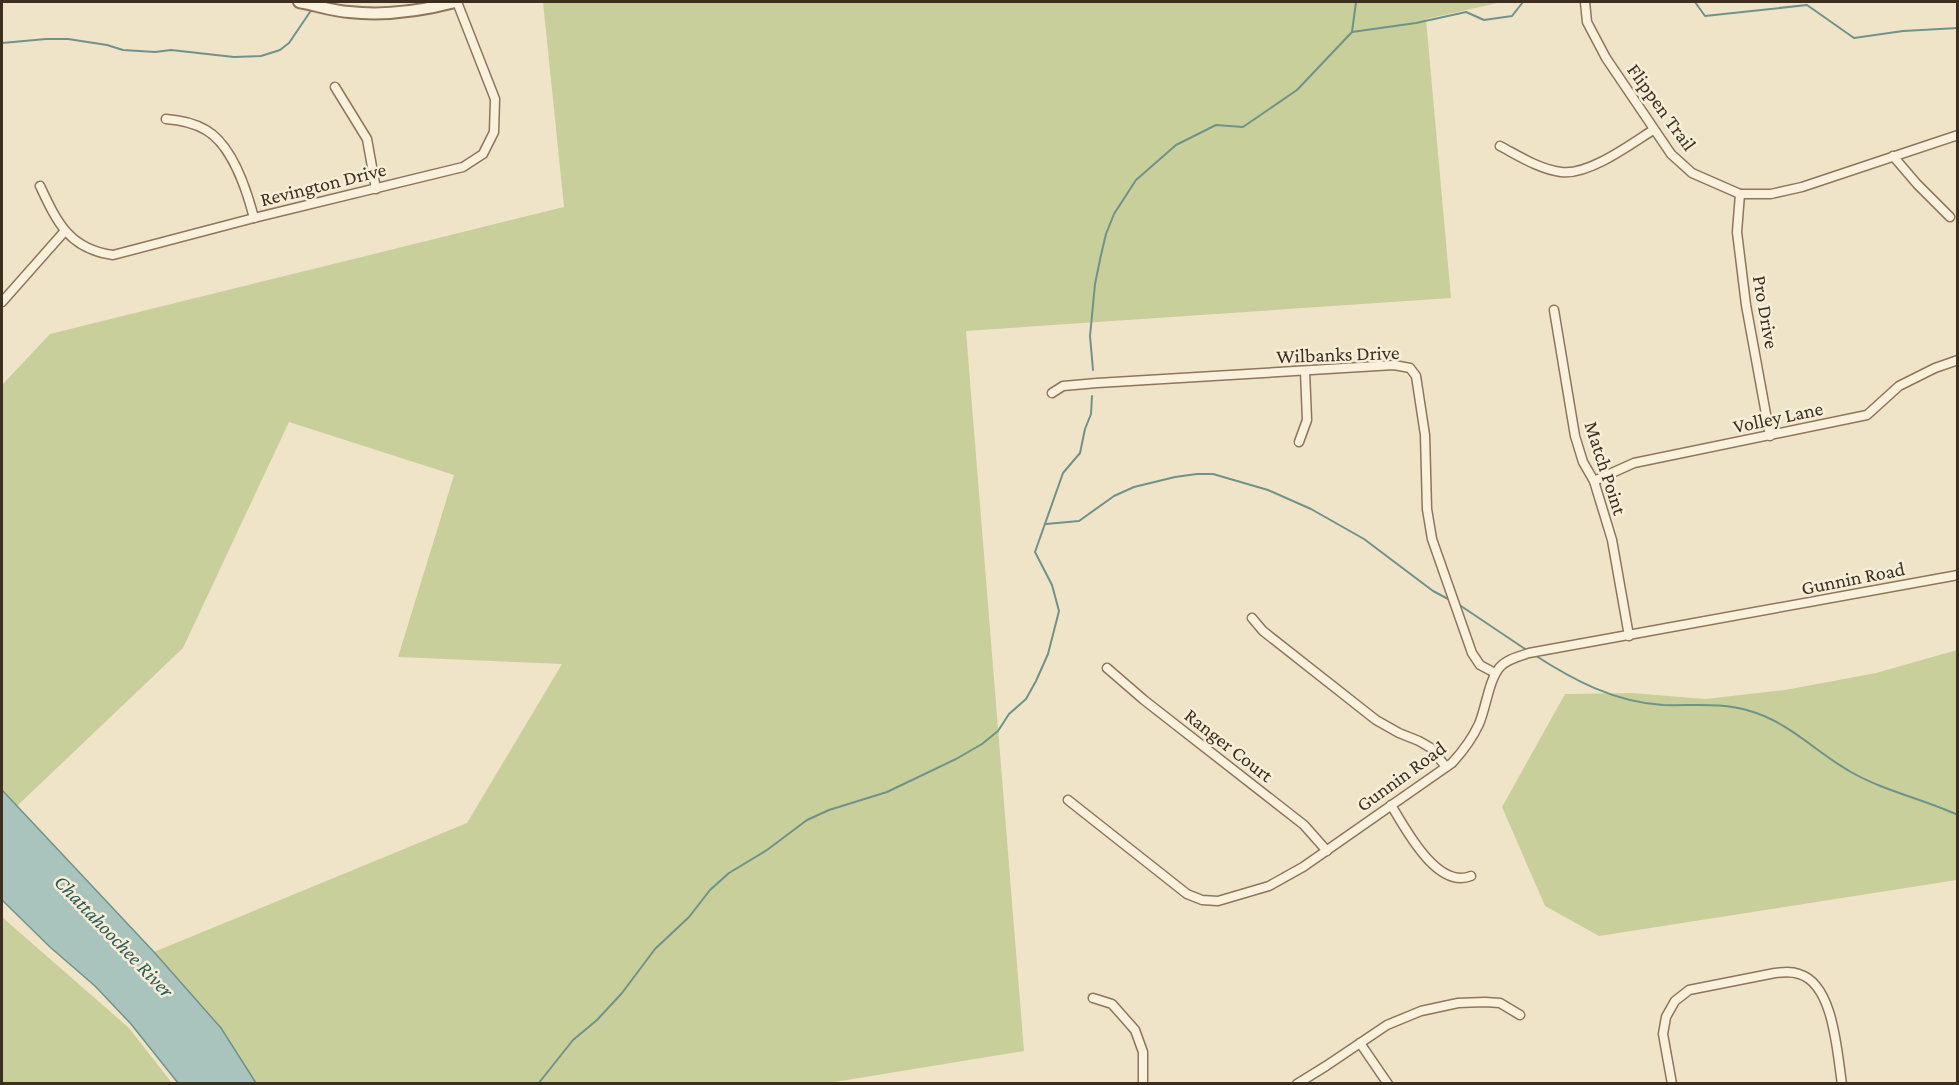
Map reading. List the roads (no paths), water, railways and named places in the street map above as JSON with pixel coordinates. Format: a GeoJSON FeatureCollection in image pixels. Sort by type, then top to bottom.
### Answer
{"type":"FeatureCollection","features":[{"type":"Feature","properties":{"kind":"street"},"geometry":{"type":"LineString","coordinates":[[299,2],[350,13],[376,14],[404,12],[456,2]]}},
{"type":"Feature","properties":{"kind":"street","name":"Revington Drive"},"geometry":{"type":"LineString","coordinates":[[40,186],[64,232],[83,246],[98,253],[113,255],[463,167],[483,154],[494,132],[495,99],[456,2]]}},
{"type":"Feature","properties":{"kind":"street","name":"Flippen Trail"},"geometry":{"type":"LineString","coordinates":[[1585,2],[1587,22],[1606,58],[1671,154],[1692,172],[1740,194],[1771,194],[1802,187],[1958,135]]}},
{"type":"Feature","properties":{"kind":"street"},"geometry":{"type":"LineString","coordinates":[[335,87],[367,139],[375,189]]}},
{"type":"Feature","properties":{"kind":"street"},"geometry":{"type":"LineString","coordinates":[[166,119],[193,124],[217,138],[247,188],[254,218]]}},
{"type":"Feature","properties":{"kind":"street"},"geometry":{"type":"LineString","coordinates":[[1500,146],[1534,164],[1563,173],[1596,166],[1653,130]]}},
{"type":"Feature","properties":{"kind":"street"},"geometry":{"type":"LineString","coordinates":[[1893,156],[1950,217]]}},
{"type":"Feature","properties":{"kind":"street","name":"Pro Drive"},"geometry":{"type":"LineString","coordinates":[[1740,194],[1737,232],[1746,304],[1770,436]]}},
{"type":"Feature","properties":{"kind":"street"},"geometry":{"type":"LineString","coordinates":[[2,302],[64,232]]}},
{"type":"Feature","properties":{"kind":"street","name":"Match Point"},"geometry":{"type":"LineString","coordinates":[[1554,310],[1575,436],[1583,462],[1594,481],[1612,540],[1629,636]]}},
{"type":"Feature","properties":{"kind":"street","name":"Volley Lane"},"geometry":{"type":"LineString","coordinates":[[1594,481],[1634,463],[1867,415],[1899,386],[1935,368],[1958,360]]}},
{"type":"Feature","properties":{"kind":"street","name":"Wilbanks Drive"},"geometry":{"type":"LineString","coordinates":[[1052,393],[1063,386],[1394,365],[1410,368],[1416,376],[1425,435],[1427,509],[1431,539],[1472,653],[1480,665],[1495,673]]}},
{"type":"Feature","properties":{"kind":"street"},"geometry":{"type":"LineString","coordinates":[[1299,442],[1307,420],[1305,371]]}},
{"type":"Feature","properties":{"kind":"street","name":"Gunnin Road"},"geometry":{"type":"LineString","coordinates":[[1068,800],[1187,894],[1202,900],[1218,901],[1269,886],[1327,851],[1452,763],[1468,744],[1479,724],[1495,673],[1501,665],[1529,653],[1958,575]]}},
{"type":"Feature","properties":{"kind":"street"},"geometry":{"type":"LineString","coordinates":[[1252,618],[1263,631],[1376,720],[1399,734],[1431,748],[1446,767]]}},
{"type":"Feature","properties":{"kind":"street","name":"Ranger Court"},"geometry":{"type":"LineString","coordinates":[[1107,668],[1144,700],[1304,825],[1327,851]]}},
{"type":"Feature","properties":{"kind":"street"},"geometry":{"type":"LineString","coordinates":[[1390,805],[1430,863],[1449,876],[1464,879],[1471,876]]}},
{"type":"Feature","properties":{"kind":"street"},"geometry":{"type":"LineString","coordinates":[[1672,1083],[1663,1034],[1666,1017],[1675,1001],[1689,990],[1788,972],[1800,974],[1810,980],[1819,988],[1826,1001],[1842,1083]]}},
{"type":"Feature","properties":{"kind":"street"},"geometry":{"type":"LineString","coordinates":[[1093,998],[1112,1004],[1135,1030],[1143,1052],[1143,1083]]}},
{"type":"Feature","properties":{"kind":"street"},"geometry":{"type":"LineString","coordinates":[[1297,1083],[1387,1025],[1404,1017],[1444,1005],[1472,1002],[1500,1003],[1520,1015]]}},
{"type":"Feature","properties":{"kind":"street"},"geometry":{"type":"LineString","coordinates":[[1360,1043],[1389,1083]]}},
{"type":"Feature","properties":{"kind":"water","name":"Chattahoochee River"},"geometry":{"type":"Polygon","coordinates":[[[2,790],[154,952],[221,1028],[256,1083],[178,1083],[131,1024],[95,986],[50,947],[2,900],[2,790]]]}},
{"type":"Feature","properties":{"kind":"waterway"},"geometry":{"type":"LineString","coordinates":[[1093,370],[1090,336],[1095,284],[1101,255],[1114,214],[1136,180],[1176,145],[1216,125],[1243,127],[1297,90],[1352,32],[1356,2]]}},
{"type":"Feature","properties":{"kind":"waterway"},"geometry":{"type":"LineString","coordinates":[[1352,32],[1416,23],[1466,12],[1484,20],[1512,16],[1523,2]]}},
{"type":"Feature","properties":{"kind":"waterway"},"geometry":{"type":"LineString","coordinates":[[1695,2],[1705,16],[1807,5],[1854,38],[1903,31],[1958,28]]}},
{"type":"Feature","properties":{"kind":"waterway"},"geometry":{"type":"LineString","coordinates":[[2,43],[68,39],[123,50],[155,52],[171,50],[234,57],[261,56],[280,50],[289,43],[312,9]]}},
{"type":"Feature","properties":{"kind":"waterway"},"geometry":{"type":"LineString","coordinates":[[538,1084],[573,1040],[597,1020],[622,993],[655,949],[689,917],[710,890],[729,873],[767,850],[807,820],[829,810],[887,792],[982,744],[998,731],[1009,714],[1026,699],[1048,654],[1059,611],[1052,585],[1035,552],[1063,473],[1080,453],[1091,414],[1092,396]]}},
{"type":"Feature","properties":{"kind":"waterway"},"geometry":{"type":"LineString","coordinates":[[1046,524],[1079,521],[1114,496],[1134,487],[1175,477],[1213,474],[1268,490],[1311,509],[1364,539],[1433,591],[1450,600]]}},
{"type":"Feature","properties":{"kind":"waterway"},"geometry":{"type":"LineString","coordinates":[[1458,604],[1528,651]]}},
{"type":"Feature","properties":{"kind":"waterway"},"geometry":{"type":"LineString","coordinates":[[1533,654],[1579,681],[1628,699],[1663,705],[1728,706],[1764,716],[1790,730],[1838,764],[1864,779],[1958,815]]}}]}
